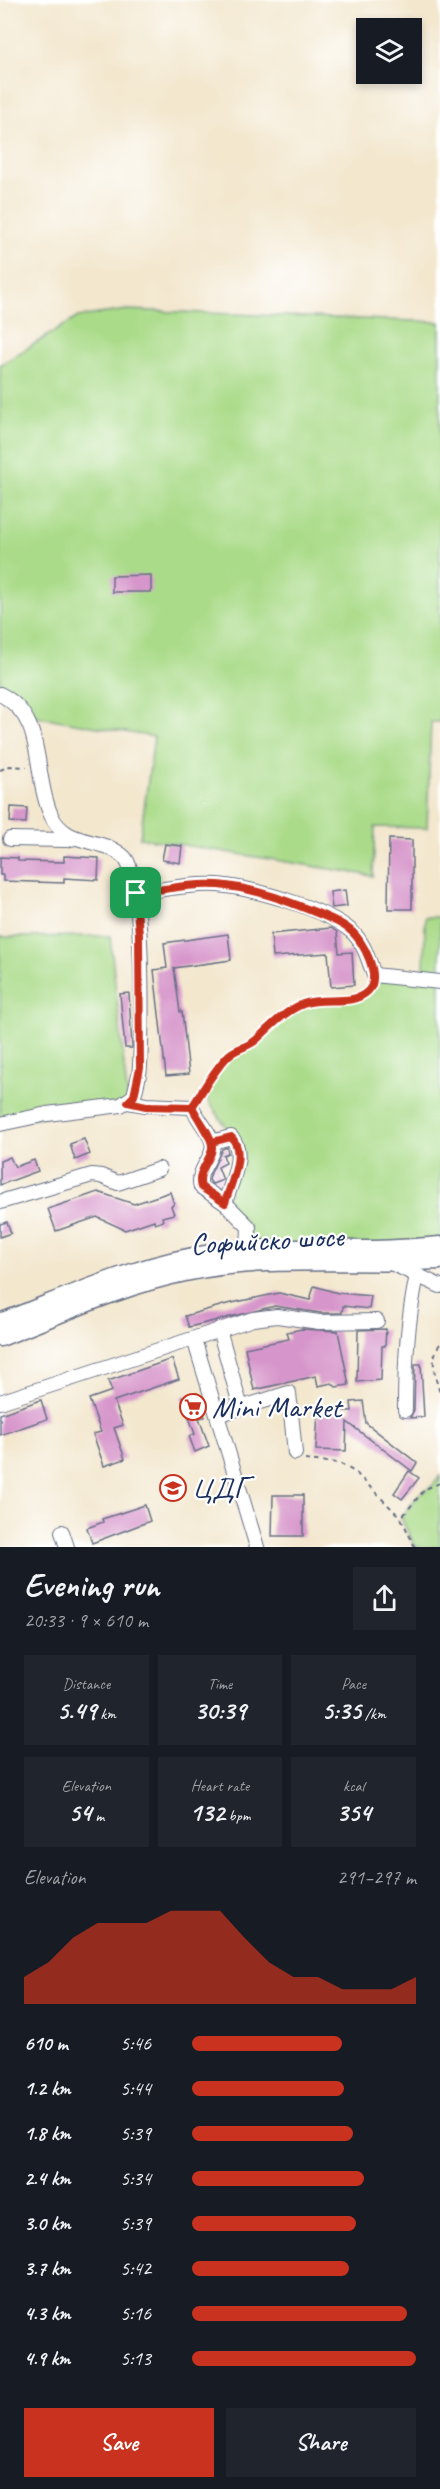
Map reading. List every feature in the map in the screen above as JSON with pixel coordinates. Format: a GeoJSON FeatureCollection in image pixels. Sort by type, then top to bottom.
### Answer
{"type":"FeatureCollection","features":[{"type":"Feature","properties":{"kind":"main road","name":"Софийско шосе"},"geometry":{"type":"LineString","coordinates":[[0,1323],[121,1277],[175,1261],[248,1250],[369,1250],[440,1246]]}},
{"type":"Feature","properties":{"kind":"main road","name":"Софийско шосе"},"geometry":{"type":"LineString","coordinates":[[0,1337],[123,1290],[185,1272],[246,1264],[391,1263],[440,1260]]}},
{"type":"Feature","properties":{"kind":"street"},"geometry":{"type":"LineString","coordinates":[[0,694],[12,700],[32,728],[38,769],[50,814],[58,828],[75,838],[106,848],[123,857],[131,869],[136,893],[139,935],[140,1068],[134,1096],[121,1105],[47,1114],[0,1124]]}},
{"type":"Feature","properties":{"kind":"street"},"geometry":{"type":"LineString","coordinates":[[10,839],[66,840],[75,838]]}},
{"type":"Feature","properties":{"kind":"street"},"geometry":{"type":"LineString","coordinates":[[136,893],[216,885],[271,894],[340,923],[352,932],[364,948],[374,975],[440,982]]}},
{"type":"Feature","properties":{"kind":"street"},"geometry":{"type":"LineString","coordinates":[[128,1102],[146,1106],[192,1107],[212,1142],[211,1152],[201,1171],[201,1187],[225,1203],[249,1227],[248,1250]]}},
{"type":"Feature","properties":{"kind":"street"},"geometry":{"type":"LineString","coordinates":[[212,1142],[231,1137],[236,1141],[239,1152],[225,1203]]}},
{"type":"Feature","properties":{"kind":"street"},"geometry":{"type":"LineString","coordinates":[[0,1203],[92,1175],[118,1183],[159,1169]]}},
{"type":"Feature","properties":{"kind":"street"},"geometry":{"type":"LineString","coordinates":[[391,1263],[440,1286]]}},
{"type":"Feature","properties":{"kind":"street"},"geometry":{"type":"LineString","coordinates":[[405,1410],[407,1326],[417,1275]]}},
{"type":"Feature","properties":{"kind":"street"},"geometry":{"type":"LineString","coordinates":[[0,1402],[254,1319],[277,1316],[319,1322],[377,1322]]}},
{"type":"Feature","properties":{"kind":"street"},"geometry":{"type":"LineString","coordinates":[[219,1329],[241,1408]]}},
{"type":"Feature","properties":{"kind":"street"},"geometry":{"type":"LineString","coordinates":[[194,1339],[257,1547]]}},
{"type":"Feature","properties":{"kind":"street"},"geometry":{"type":"LineString","coordinates":[[217,1415],[289,1393],[295,1453]]}},
{"type":"Feature","properties":{"kind":"street"},"geometry":{"type":"LineString","coordinates":[[62,1532],[67,1547]]}},
{"type":"Feature","properties":{"kind":"path"},"geometry":{"type":"LineString","coordinates":[[0,770],[10,766],[38,769]]}},
{"type":"Feature","properties":{"kind":"path"},"geometry":{"type":"LineString","coordinates":[[192,1107],[228,1056],[241,1047],[253,1043],[281,1018],[302,1004],[320,999],[353,1000],[363,995],[371,988],[374,975]]}},
{"type":"Feature","properties":{"kind":"path"},"geometry":{"type":"LineString","coordinates":[[440,1344],[433,1360],[440,1393]]}},
{"type":"Feature","properties":{"kind":"path"},"geometry":{"type":"LineString","coordinates":[[295,1453],[305,1460],[339,1463],[355,1472],[401,1518],[415,1547]]}},
{"type":"Feature","properties":{"kind":"path"},"geometry":{"type":"LineString","coordinates":[[401,1518],[425,1489],[440,1483]]}},
{"type":"Feature","properties":{"kind":"green space"},"geometry":{"type":"Polygon","coordinates":[[[127,310],[440,322],[440,722],[431,722],[427,828],[375,827],[373,876],[140,838],[154,737],[24,714],[0,694],[0,365],[78,317],[127,310]]]}},
{"type":"Feature","properties":{"kind":"green space"},"geometry":{"type":"Polygon","coordinates":[[[425,917],[440,917],[440,1246],[248,1250],[249,1227],[225,1203],[236,1141],[202,1092],[228,1056],[253,1043],[302,1004],[320,999],[353,999],[371,988],[374,975],[424,980],[425,917]]]}},
{"type":"Feature","properties":{"kind":"green space"},"geometry":{"type":"Polygon","coordinates":[[[110,936],[128,1102],[0,1124],[0,937],[110,936]]]}},
{"type":"Feature","properties":{"kind":"green space"},"geometry":{"type":"Polygon","coordinates":[[[440,1476],[440,1547],[415,1547],[401,1518],[417,1497],[433,1485],[440,1476]]]}},
{"type":"Feature","properties":{"kind":"building"},"geometry":{"type":"Polygon","coordinates":[[[151,575],[151,592],[112,592],[112,576],[151,575]]]}},
{"type":"Feature","properties":{"kind":"building"},"geometry":{"type":"Polygon","coordinates":[[[11,807],[27,808],[26,823],[10,822],[11,807]]]}},
{"type":"Feature","properties":{"kind":"building"},"geometry":{"type":"Polygon","coordinates":[[[389,839],[412,840],[412,909],[388,909],[389,839]]]}},
{"type":"Feature","properties":{"kind":"building"},"geometry":{"type":"Polygon","coordinates":[[[165,844],[182,846],[180,863],[162,860],[165,844]]]}},
{"type":"Feature","properties":{"kind":"building"},"geometry":{"type":"Polygon","coordinates":[[[64,856],[99,858],[98,880],[64,878],[64,883],[3,881],[3,875],[0,875],[0,857],[18,858],[18,861],[64,862],[64,856]]]}},
{"type":"Feature","properties":{"kind":"building"},"geometry":{"type":"Polygon","coordinates":[[[345,890],[347,906],[332,908],[330,892],[345,890]]]}},
{"type":"Feature","properties":{"kind":"building"},"geometry":{"type":"Polygon","coordinates":[[[331,928],[337,932],[339,953],[352,952],[354,985],[331,987],[328,953],[273,957],[271,934],[331,928]]]}},
{"type":"Feature","properties":{"kind":"building"},"geometry":{"type":"Polygon","coordinates":[[[228,934],[231,960],[174,968],[189,1074],[166,1076],[154,970],[167,968],[164,943],[228,934]]]}},
{"type":"Feature","properties":{"kind":"building"},"geometry":{"type":"Polygon","coordinates":[[[129,993],[132,1048],[125,1048],[120,994],[129,993]]]}},
{"type":"Feature","properties":{"kind":"building"},"geometry":{"type":"Polygon","coordinates":[[[84,1139],[90,1154],[75,1160],[70,1144],[84,1139]]]}},
{"type":"Feature","properties":{"kind":"building"},"geometry":{"type":"Polygon","coordinates":[[[227,1147],[228,1153],[223,1155],[226,1163],[218,1167],[223,1180],[212,1184],[209,1180],[211,1173],[222,1149],[227,1147]]]}},
{"type":"Feature","properties":{"kind":"building"},"geometry":{"type":"Polygon","coordinates":[[[10,1157],[15,1167],[34,1160],[38,1171],[0,1185],[0,1161],[10,1157]]]}},
{"type":"Feature","properties":{"kind":"building"},"geometry":{"type":"Polygon","coordinates":[[[98,1192],[134,1204],[170,1192],[174,1214],[162,1217],[163,1221],[155,1224],[154,1220],[125,1230],[97,1217],[56,1231],[48,1209],[98,1192]]]}},
{"type":"Feature","properties":{"kind":"building"},"geometry":{"type":"Polygon","coordinates":[[[7,1222],[11,1233],[0,1237],[0,1224],[7,1222]]]}},
{"type":"Feature","properties":{"kind":"building"},"geometry":{"type":"Polygon","coordinates":[[[314,1286],[338,1293],[371,1296],[369,1309],[343,1306],[342,1313],[320,1313],[275,1306],[189,1327],[185,1316],[279,1293],[310,1300],[314,1286]]]}},
{"type":"Feature","properties":{"kind":"building"},"geometry":{"type":"Polygon","coordinates":[[[302,1329],[338,1331],[349,1385],[336,1387],[332,1383],[318,1386],[316,1376],[254,1390],[245,1348],[289,1339],[287,1332],[302,1329]]]}},
{"type":"Feature","properties":{"kind":"building"},"geometry":{"type":"Polygon","coordinates":[[[386,1329],[385,1346],[382,1346],[381,1380],[357,1382],[358,1330],[386,1329]]]}},
{"type":"Feature","properties":{"kind":"building"},"geometry":{"type":"Polygon","coordinates":[[[172,1359],[179,1379],[114,1401],[123,1425],[114,1428],[125,1459],[104,1466],[93,1434],[101,1432],[89,1399],[112,1391],[108,1381],[172,1359]]]}},
{"type":"Feature","properties":{"kind":"building"},"geometry":{"type":"Polygon","coordinates":[[[415,1364],[421,1364],[424,1417],[410,1418],[414,1410],[415,1364]]]}},
{"type":"Feature","properties":{"kind":"building"},"geometry":{"type":"Polygon","coordinates":[[[197,1393],[205,1417],[199,1418],[209,1446],[195,1452],[189,1436],[195,1434],[182,1397],[197,1393]]]}},
{"type":"Feature","properties":{"kind":"building"},"geometry":{"type":"Polygon","coordinates":[[[41,1400],[47,1419],[0,1435],[0,1414],[41,1400]]]}},
{"type":"Feature","properties":{"kind":"building"},"geometry":{"type":"Polygon","coordinates":[[[363,1401],[366,1423],[417,1463],[412,1471],[347,1422],[346,1451],[316,1450],[318,1410],[352,1411],[351,1402],[363,1401]]]}},
{"type":"Feature","properties":{"kind":"building"},"geometry":{"type":"Polygon","coordinates":[[[409,1471],[419,1478],[402,1499],[394,1493],[409,1471]]]}},
{"type":"Feature","properties":{"kind":"building"},"geometry":{"type":"Polygon","coordinates":[[[273,1495],[303,1495],[303,1536],[272,1536],[273,1495]]]}},
{"type":"Feature","properties":{"kind":"building"},"geometry":{"type":"Polygon","coordinates":[[[145,1505],[150,1521],[92,1543],[87,1528],[103,1522],[102,1519],[145,1505]]]}},
{"type":"Feature","properties":{"kind":"place","name":"Mini Market"},"geometry":{"type":"Point","coordinates":[193,1407]}},
{"type":"Feature","properties":{"kind":"place","name":"ЦДГ"},"geometry":{"type":"Point","coordinates":[173,1488]}},
{"type":"Feature","properties":{"kind":"route"},"geometry":{"type":"LineString","coordinates":[[136,893],[139,935],[140,1068],[134,1096],[128,1102],[146,1106],[192,1107],[212,1142],[211,1152],[199,1177],[201,1187],[225,1203],[239,1152],[236,1141],[231,1137],[212,1142],[197,1118],[192,1107],[228,1056],[241,1047],[253,1043],[275,1023],[302,1004],[320,999],[353,1000],[363,995],[371,988],[374,975],[364,948],[352,932],[340,923],[271,894],[216,885],[136,893]]}}]}
